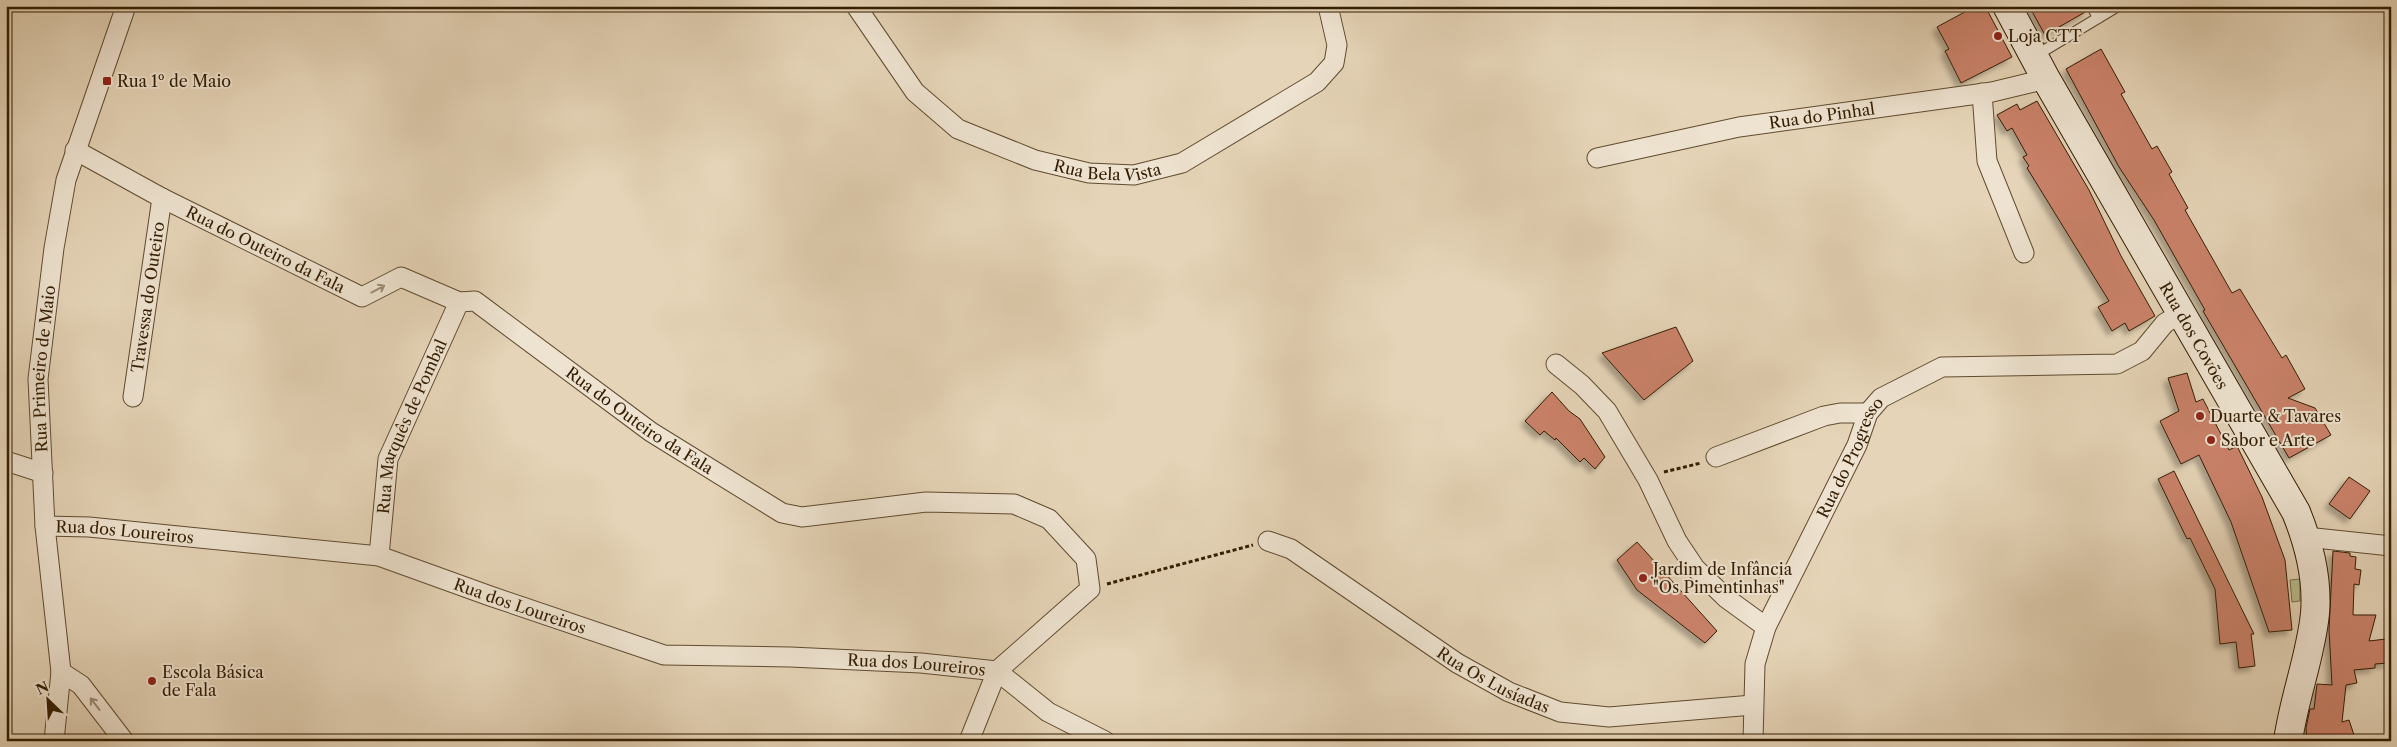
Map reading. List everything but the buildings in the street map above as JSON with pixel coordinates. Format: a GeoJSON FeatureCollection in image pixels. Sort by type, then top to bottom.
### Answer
{"type":"FeatureCollection","features":[{"type":"Feature","properties":{"kind":"street","name":"Rua Primeiro de Maio"},"geometry":{"type":"LineString","coordinates":[[54,741],[61,672],[45,526],[38,379],[54,248],[66,180],[126,6]]}},
{"type":"Feature","properties":{"kind":"street","name":"Rua Bela Vista"},"geometry":{"type":"LineString","coordinates":[[856,6],[915,92],[958,129],[1035,160],[1089,173],[1134,176],[1182,163],[1317,82],[1334,63],[1337,45],[1328,6]]}},
{"type":"Feature","properties":{"kind":"street","name":"Rua dos Covões"},"geometry":{"type":"LineString","coordinates":[[2007,6],[2040,68],[2296,512],[2306,537],[2313,562],[2315,612],[2309,647],[2292,710],[2288,741]]}},
{"type":"Feature","properties":{"kind":"street","name":"Rua do Pinhal"},"geometry":{"type":"LineString","coordinates":[[1598,158],[1739,127],[1982,93],[2040,68]]}},
{"type":"Feature","properties":{"kind":"street"},"geometry":{"type":"LineString","coordinates":[[1982,93],[1987,161],[2024,253]]}},
{"type":"Feature","properties":{"kind":"street","name":"Rua do Outeiro da Fala"},"geometry":{"type":"LineString","coordinates":[[75,150],[162,198],[362,297],[401,277],[459,302],[475,301],[651,432],[782,513],[802,517],[926,502],[1014,504],[1049,519],[1080,552],[1086,559],[1090,588]]}},
{"type":"Feature","properties":{"kind":"street","name":"Travessa do Outeiro"},"geometry":{"type":"LineString","coordinates":[[133,397],[162,198]]}},
{"type":"Feature","properties":{"kind":"street","name":"Rua Marquês de Pombal"},"geometry":{"type":"LineString","coordinates":[[379,556],[388,459],[459,302]]}},
{"type":"Feature","properties":{"kind":"street","name":"Rua do Progresso"},"geometry":{"type":"LineString","coordinates":[[1753,741],[1755,664],[1766,627],[1857,445],[1868,413],[1880,398],[1942,367],[2117,364],[2142,351],[2165,322],[2182,314]]}},
{"type":"Feature","properties":{"kind":"street"},"geometry":{"type":"LineString","coordinates":[[1556,364],[1582,385],[1606,411],[1648,480],[1677,541],[1695,568],[1726,598],[1766,627]]}},
{"type":"Feature","properties":{"kind":"street"},"geometry":{"type":"LineString","coordinates":[[1716,457],[1824,416],[1840,413],[1868,413]]}},
{"type":"Feature","properties":{"kind":"street"},"geometry":{"type":"LineString","coordinates":[[6,461],[43,473]]}},
{"type":"Feature","properties":{"kind":"street","name":"Rua dos Loureiros"},"geometry":{"type":"LineString","coordinates":[[45,526],[89,527],[379,556],[664,656],[790,657],[921,663],[997,671]]}},
{"type":"Feature","properties":{"kind":"street"},"geometry":{"type":"LineString","coordinates":[[2306,537],[2391,546]]}},
{"type":"Feature","properties":{"kind":"street","name":"Rua Os Lusíadas"},"geometry":{"type":"LineString","coordinates":[[1268,541],[1291,549],[1457,663],[1509,692],[1560,712],[1609,716],[1753,705]]}},
{"type":"Feature","properties":{"kind":"street"},"geometry":{"type":"LineString","coordinates":[[969,741],[997,671],[1090,588]]}},
{"type":"Feature","properties":{"kind":"street"},"geometry":{"type":"LineString","coordinates":[[997,671],[1048,712],[1105,741]]}},
{"type":"Feature","properties":{"kind":"street"},"geometry":{"type":"LineString","coordinates":[[61,672],[81,685],[124,741]]}},
{"type":"Feature","properties":{"kind":"lane"},"geometry":{"type":"LineString","coordinates":[[2092,6],[2098,18]]}},
{"type":"Feature","properties":{"kind":"lane"},"geometry":{"type":"LineString","coordinates":[[2040,68],[2098,18],[2118,6]]}},
{"type":"Feature","properties":{"kind":"path"},"geometry":{"type":"LineString","coordinates":[[1648,480],[1663,472],[1689,468],[1716,457]]}},
{"type":"Feature","properties":{"kind":"path"},"geometry":{"type":"LineString","coordinates":[[1090,588],[1268,541]]}},
{"type":"Feature","properties":{"kind":"green space"},"geometry":{"type":"Polygon","coordinates":[[[2300,579],[2300,601],[2292,602],[2290,580],[2300,579]]]}},
{"type":"Feature","properties":{"kind":"place","name":"Loja CTT"},"geometry":{"type":"Point","coordinates":[1998,36]}},
{"type":"Feature","properties":{"kind":"place","name":"Rua 1º de Maio"},"geometry":{"type":"Point","coordinates":[107,81]}},
{"type":"Feature","properties":{"kind":"place","name":"Duarte & Tavares"},"geometry":{"type":"Point","coordinates":[2200,416]}},
{"type":"Feature","properties":{"kind":"place","name":"Sabor e Arte"},"geometry":{"type":"Point","coordinates":[2211,440]}},
{"type":"Feature","properties":{"kind":"place","name":"Jardim de Infância \"Os Pimentinhas\""},"geometry":{"type":"Point","coordinates":[1643,578]}},
{"type":"Feature","properties":{"kind":"place","name":"Escola Básica de Fala"},"geometry":{"type":"Point","coordinates":[152,681]}}]}
